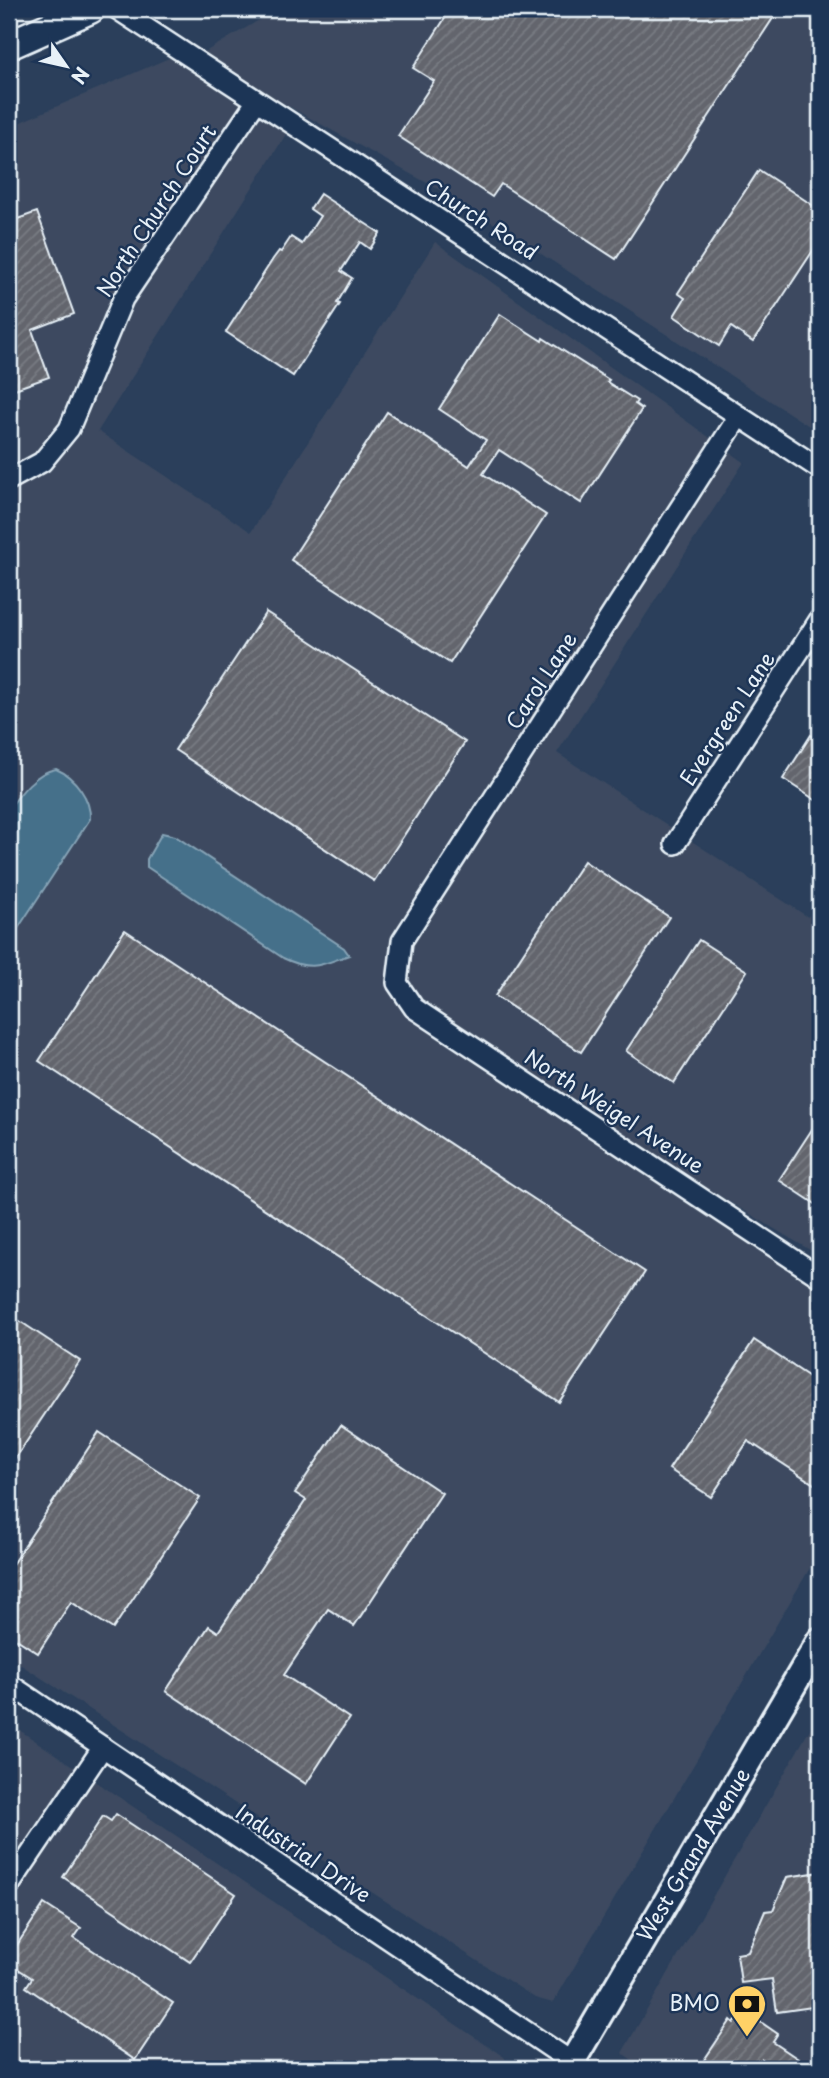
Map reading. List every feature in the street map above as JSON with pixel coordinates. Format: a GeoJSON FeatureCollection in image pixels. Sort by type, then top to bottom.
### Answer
{"type":"FeatureCollection","features":[{"type":"Feature","properties":{"kind":"highway"},"geometry":{"type":"LineString","coordinates":[[9,45],[90,9]]}},
{"type":"Feature","properties":{"kind":"main road","name":"West Grand Avenue"},"geometry":{"type":"LineString","coordinates":[[574,2067],[820,1640]]}},
{"type":"Feature","properties":{"kind":"street","name":"Church Road"},"geometry":{"type":"LineString","coordinates":[[117,9],[820,469]]}},
{"type":"Feature","properties":{"kind":"street","name":"North Church Court"},"geometry":{"type":"LineString","coordinates":[[9,480],[42,462],[69,429],[123,299],[256,102]]}},
{"type":"Feature","properties":{"kind":"street","name":"Carol Lane"},"geometry":{"type":"LineString","coordinates":[[398,976],[402,941],[739,416]]}},
{"type":"Feature","properties":{"kind":"street","name":"Evergreen Lane"},"geometry":{"type":"LineString","coordinates":[[675,844],[820,619]]}},
{"type":"Feature","properties":{"kind":"street","name":"North Weigel Avenue"},"geometry":{"type":"LineString","coordinates":[[398,976],[397,983],[414,1008],[820,1277]]}},
{"type":"Feature","properties":{"kind":"street","name":"Industrial Drive"},"geometry":{"type":"LineString","coordinates":[[9,1684],[574,2067]]}},
{"type":"Feature","properties":{"kind":"street"},"geometry":{"type":"LineString","coordinates":[[9,1886],[103,1746]]}},
{"type":"Feature","properties":{"kind":"shaded area"},"geometry":{"type":"Polygon","coordinates":[[[278,9],[820,9],[820,433],[454,198],[198,56],[278,9]]]}},
{"type":"Feature","properties":{"kind":"shaded area"},"geometry":{"type":"Polygon","coordinates":[[[176,55],[290,128],[98,431],[251,532],[435,242],[744,462],[557,753],[808,917],[820,899],[820,1256],[654,1157],[820,1291],[820,1551],[553,2003],[535,1998],[9,1657],[9,127],[176,55]]]}},
{"type":"Feature","properties":{"kind":"shaded area"},"geometry":{"type":"Polygon","coordinates":[[[56,769],[69,777],[85,796],[90,819],[9,942],[9,809],[35,779],[56,769]]]}},
{"type":"Feature","properties":{"kind":"shaded area"},"geometry":{"type":"Polygon","coordinates":[[[162,833],[175,836],[344,948],[349,955],[309,966],[283,958],[147,867],[147,859],[162,833]]]}},
{"type":"Feature","properties":{"kind":"shaded area"},"geometry":{"type":"Polygon","coordinates":[[[820,1712],[820,2069],[646,2069],[622,2053],[820,1712]]]}},
{"type":"Feature","properties":{"kind":"shaded area"},"geometry":{"type":"Polygon","coordinates":[[[9,1723],[504,2057],[511,2069],[9,2069],[9,1723]]]}},
{"type":"Feature","properties":{"kind":"building"},"geometry":{"type":"Polygon","coordinates":[[[451,9],[779,9],[616,259],[501,184],[492,197],[398,136],[434,81],[413,68],[451,9]]]}},
{"type":"Feature","properties":{"kind":"building"},"geometry":{"type":"Polygon","coordinates":[[[759,170],[820,210],[820,240],[753,342],[731,327],[719,346],[674,316],[685,298],[678,293],[759,170]]]}},
{"type":"Feature","properties":{"kind":"building"},"geometry":{"type":"Polygon","coordinates":[[[320,194],[380,233],[370,249],[360,242],[341,271],[352,278],[337,303],[340,304],[293,376],[226,332],[273,259],[291,237],[302,244],[320,216],[310,209],[320,194]]]}},
{"type":"Feature","properties":{"kind":"building"},"geometry":{"type":"Polygon","coordinates":[[[37,212],[74,314],[32,330],[49,377],[9,391],[9,222],[37,212]]]}},
{"type":"Feature","properties":{"kind":"building"},"geometry":{"type":"Polygon","coordinates":[[[500,314],[609,380],[607,382],[637,401],[635,404],[642,409],[581,503],[499,450],[483,474],[546,515],[450,663],[291,560],[387,412],[469,466],[486,440],[439,409],[500,314]]]}},
{"type":"Feature","properties":{"kind":"building"},"geometry":{"type":"Polygon","coordinates":[[[266,612],[465,742],[374,881],[175,750],[266,612]]]}},
{"type":"Feature","properties":{"kind":"building"},"geometry":{"type":"Polygon","coordinates":[[[811,735],[820,741],[820,803],[783,779],[811,735]]]}},
{"type":"Feature","properties":{"kind":"building"},"geometry":{"type":"Polygon","coordinates":[[[584,861],[669,917],[581,1052],[495,996],[584,861]]]}},
{"type":"Feature","properties":{"kind":"building"},"geometry":{"type":"Polygon","coordinates":[[[125,930],[645,1272],[559,1402],[39,1061],[125,930]]]}},
{"type":"Feature","properties":{"kind":"building"},"geometry":{"type":"Polygon","coordinates":[[[699,940],[747,971],[674,1083],[626,1051],[699,940]]]}},
{"type":"Feature","properties":{"kind":"building"},"geometry":{"type":"Polygon","coordinates":[[[820,1117],[820,1207],[779,1180],[820,1117]]]}},
{"type":"Feature","properties":{"kind":"building"},"geometry":{"type":"Polygon","coordinates":[[[9,1314],[80,1361],[9,1468],[9,1314]]]}},
{"type":"Feature","properties":{"kind":"building"},"geometry":{"type":"Polygon","coordinates":[[[754,1340],[820,1384],[820,1475],[814,1484],[748,1441],[711,1497],[669,1469],[754,1340]]]}},
{"type":"Feature","properties":{"kind":"building"},"geometry":{"type":"Polygon","coordinates":[[[341,1425],[442,1493],[354,1626],[328,1609],[284,1675],[349,1718],[306,1784],[166,1691],[209,1626],[218,1632],[306,1500],[295,1493],[341,1425]]]}},
{"type":"Feature","properties":{"kind":"building"},"geometry":{"type":"Polygon","coordinates":[[[99,1432],[200,1498],[113,1629],[71,1602],[38,1653],[9,1634],[9,1569],[99,1432]]]}},
{"type":"Feature","properties":{"kind":"building"},"geometry":{"type":"Polygon","coordinates":[[[116,1814],[236,1894],[190,1962],[63,1877],[103,1816],[111,1821],[116,1814]]]}},
{"type":"Feature","properties":{"kind":"building"},"geometry":{"type":"Polygon","coordinates":[[[820,1872],[820,2006],[777,2012],[772,1979],[741,1983],[737,1954],[748,1952],[765,1911],[773,1910],[787,1877],[820,1872]]]}},
{"type":"Feature","properties":{"kind":"building"},"geometry":{"type":"Polygon","coordinates":[[[44,1904],[81,1928],[74,1938],[173,2003],[135,2060],[26,1987],[32,1978],[9,1963],[9,1957],[44,1904]]]}},
{"type":"Feature","properties":{"kind":"building","name":"BMO"},"geometry":{"type":"Polygon","coordinates":[[[743,2010],[778,2034],[773,2042],[813,2069],[778,2069],[762,2059],[755,2069],[698,2069],[731,2020],[734,2023],[743,2010]]]}},
{"type":"Feature","properties":{"kind":"place","name":"BMO"},"geometry":{"type":"Point","coordinates":[747,2038]}}]}
